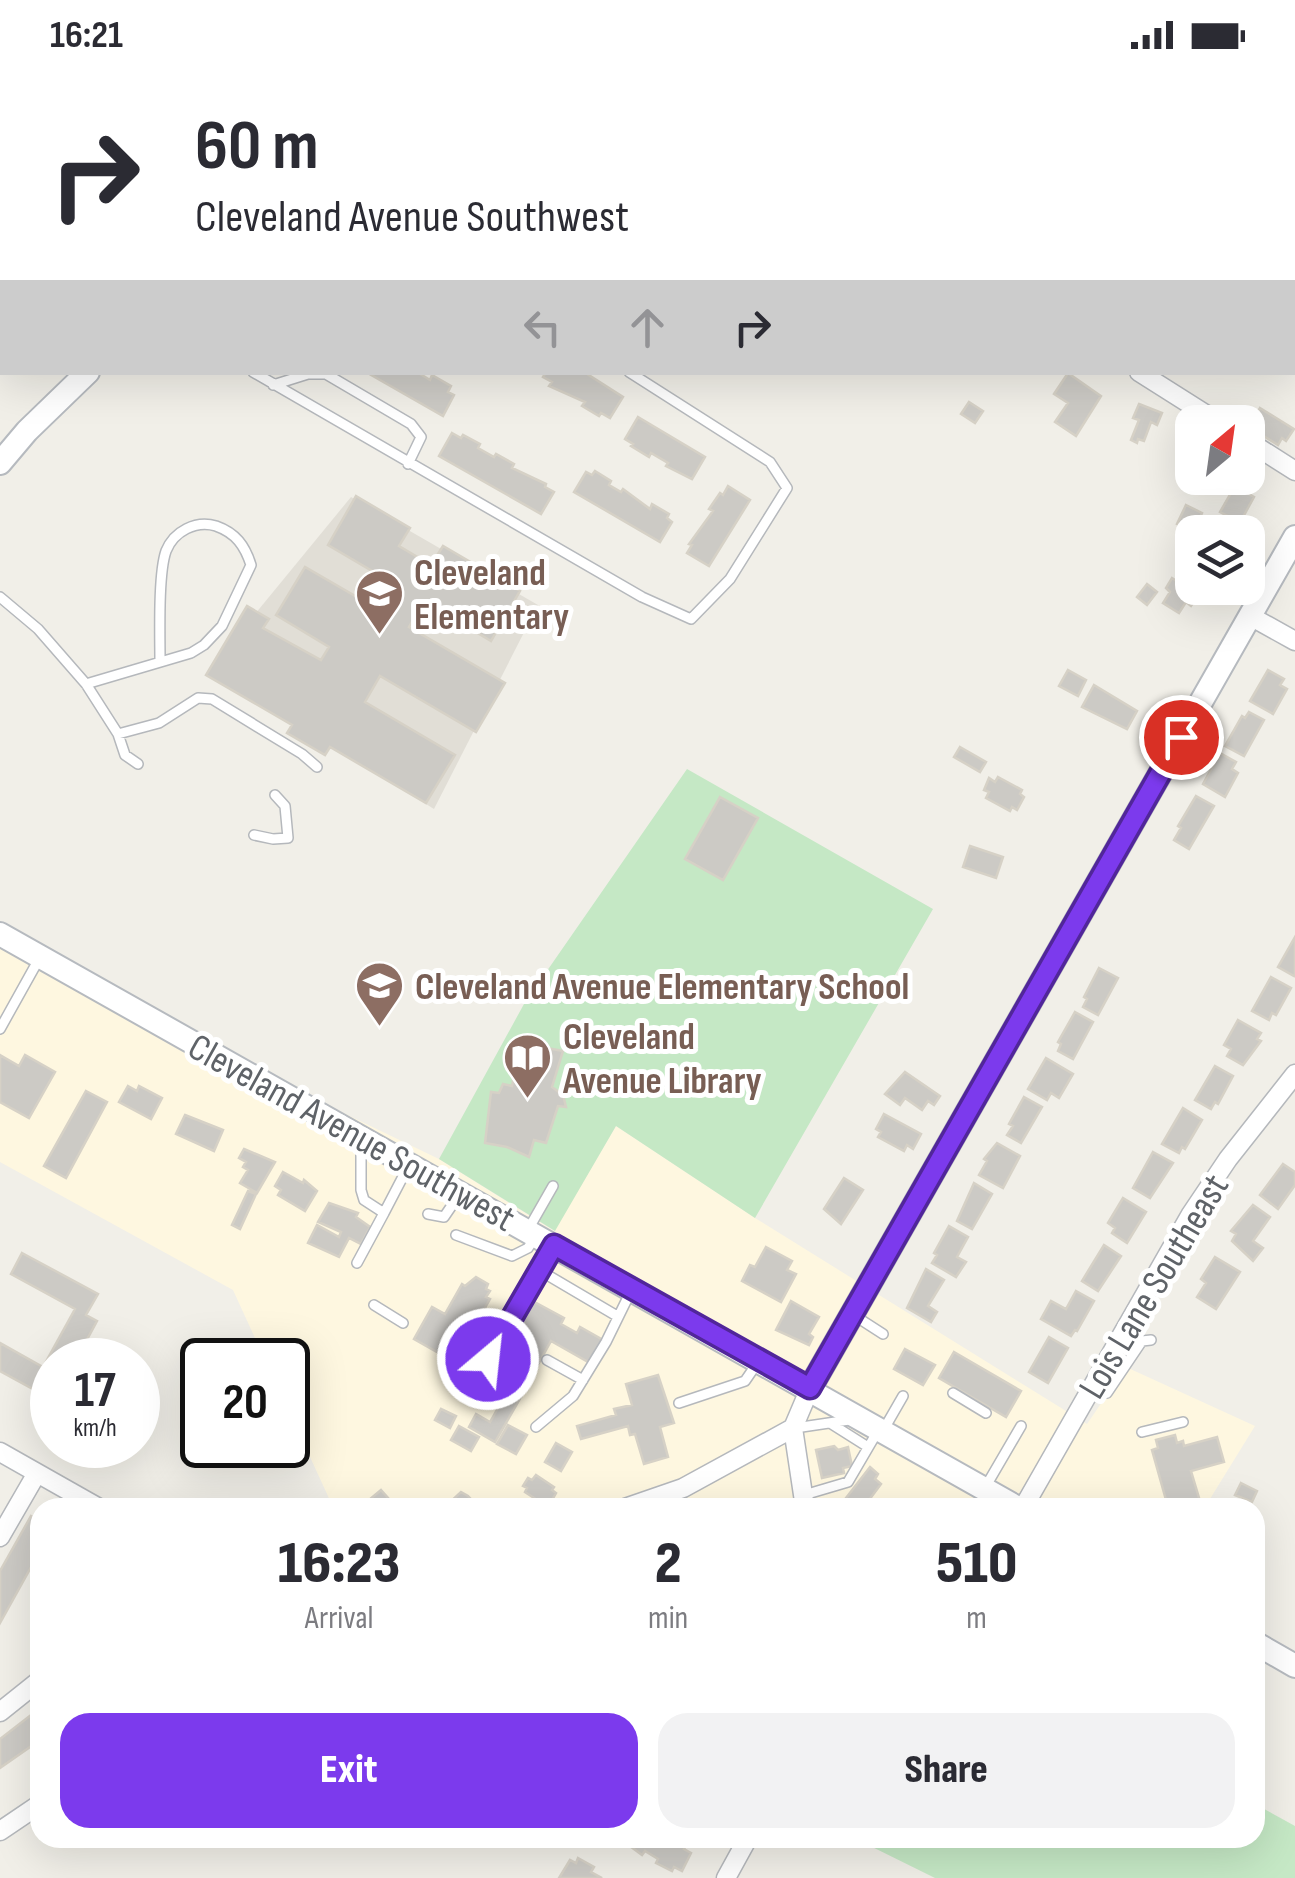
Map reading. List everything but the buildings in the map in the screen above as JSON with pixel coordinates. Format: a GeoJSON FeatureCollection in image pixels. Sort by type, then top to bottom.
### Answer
{"type":"FeatureCollection","features":[{"type":"Feature","properties":{"kind":"main road"},"geometry":{"type":"LineString","coordinates":[[0,463],[85,375]]}},
{"type":"Feature","properties":{"kind":"main road"},"geometry":{"type":"LineString","coordinates":[[810,1388],[1295,537]]}},
{"type":"Feature","properties":{"kind":"main road","name":"Cleveland Avenue Southwest"},"geometry":{"type":"LineString","coordinates":[[0,934],[810,1388],[873,1431],[922,1446],[1002,1498]]}},
{"type":"Feature","properties":{"kind":"main road"},"geometry":{"type":"LineString","coordinates":[[1265,1649],[1295,1666]]}},
{"type":"Feature","properties":{"kind":"street"},"geometry":{"type":"LineString","coordinates":[[1144,375],[1191,405]]}},
{"type":"Feature","properties":{"kind":"street"},"geometry":{"type":"LineString","coordinates":[[1265,451],[1295,470]]}},
{"type":"Feature","properties":{"kind":"street"},"geometry":{"type":"LineString","coordinates":[[1250,616],[1295,640]]}},
{"type":"Feature","properties":{"kind":"street","name":"Lois Lane Southeast"},"geometry":{"type":"LineString","coordinates":[[1026,1498],[1191,1214],[1228,1159],[1295,1074]]}},
{"type":"Feature","properties":{"kind":"street"},"geometry":{"type":"LineString","coordinates":[[804,1498],[793,1428],[810,1388]]}},
{"type":"Feature","properties":{"kind":"street"},"geometry":{"type":"LineString","coordinates":[[654,1498],[684,1488],[793,1428]]}},
{"type":"Feature","properties":{"kind":"street"},"geometry":{"type":"LineString","coordinates":[[0,1452],[81,1498]]}},
{"type":"Feature","properties":{"kind":"street"},"geometry":{"type":"LineString","coordinates":[[0,1537],[37,1473]]}},
{"type":"Feature","properties":{"kind":"street"},"geometry":{"type":"LineString","coordinates":[[0,1712],[30,1688]]}},
{"type":"Feature","properties":{"kind":"street"},"geometry":{"type":"LineString","coordinates":[[0,1831],[30,1811]]}},
{"type":"Feature","properties":{"kind":"street"},"geometry":{"type":"LineString","coordinates":[[726,1878],[742,1848]]}},
{"type":"Feature","properties":{"kind":"lane"},"geometry":{"type":"LineString","coordinates":[[257,375],[642,597],[690,619],[730,580],[786,488],[770,462],[634,375]]}},
{"type":"Feature","properties":{"kind":"lane"},"geometry":{"type":"LineString","coordinates":[[272,385],[305,375]]}},
{"type":"Feature","properties":{"kind":"lane"},"geometry":{"type":"LineString","coordinates":[[328,375],[411,424],[421,438],[408,464]]}},
{"type":"Feature","properties":{"kind":"lane"},"geometry":{"type":"LineString","coordinates":[[86,684],[191,653],[222,626],[251,565],[246,550],[232,533],[212,524],[193,525],[177,534],[166,552],[160,661]]}},
{"type":"Feature","properties":{"kind":"lane"},"geometry":{"type":"LineString","coordinates":[[0,597],[38,629],[86,684],[118,734],[125,756],[138,764]]}},
{"type":"Feature","properties":{"kind":"lane"},"geometry":{"type":"LineString","coordinates":[[118,734],[159,723],[198,698],[212,700],[302,754],[316,767]]}},
{"type":"Feature","properties":{"kind":"lane"},"geometry":{"type":"LineString","coordinates":[[254,834],[288,838],[285,806],[275,795]]}},
{"type":"Feature","properties":{"kind":"lane"},"geometry":{"type":"LineString","coordinates":[[12,1036],[0,1030],[40,956]]}},
{"type":"Feature","properties":{"kind":"lane"},"geometry":{"type":"LineString","coordinates":[[361,1136],[361,1190],[364,1200],[384,1213]]}},
{"type":"Feature","properties":{"kind":"lane"},"geometry":{"type":"LineString","coordinates":[[357,1263],[410,1164]]}},
{"type":"Feature","properties":{"kind":"lane"},"geometry":{"type":"LineString","coordinates":[[470,1392],[539,1270],[539,1237],[552,1186]]}},
{"type":"Feature","properties":{"kind":"lane"},"geometry":{"type":"LineString","coordinates":[[428,1214],[444,1216],[460,1192]]}},
{"type":"Feature","properties":{"kind":"lane"},"geometry":{"type":"LineString","coordinates":[[456,1236],[512,1256],[539,1237]]}},
{"type":"Feature","properties":{"kind":"lane"},"geometry":{"type":"LineString","coordinates":[[577,1292],[592,1266]]}},
{"type":"Feature","properties":{"kind":"lane"},"geometry":{"type":"LineString","coordinates":[[539,1270],[617,1316]]}},
{"type":"Feature","properties":{"kind":"lane"},"geometry":{"type":"LineString","coordinates":[[536,1426],[573,1396],[606,1342],[632,1288]]}},
{"type":"Feature","properties":{"kind":"lane"},"geometry":{"type":"LineString","coordinates":[[374,1305],[402,1323]]}},
{"type":"Feature","properties":{"kind":"lane"},"geometry":{"type":"LineString","coordinates":[[852,1314],[883,1334]]}},
{"type":"Feature","properties":{"kind":"lane"},"geometry":{"type":"LineString","coordinates":[[1094,1384],[1107,1392],[1142,1341],[1151,1340]]}},
{"type":"Feature","properties":{"kind":"lane"},"geometry":{"type":"LineString","coordinates":[[547,1360],[584,1380]]}},
{"type":"Feature","properties":{"kind":"lane"},"geometry":{"type":"LineString","coordinates":[[679,1403],[745,1380],[759,1360]]}},
{"type":"Feature","properties":{"kind":"lane"},"geometry":{"type":"LineString","coordinates":[[953,1393],[986,1413]]}},
{"type":"Feature","properties":{"kind":"lane"},"geometry":{"type":"LineString","coordinates":[[811,1498],[848,1482],[873,1431],[903,1396]]}},
{"type":"Feature","properties":{"kind":"lane"},"geometry":{"type":"LineString","coordinates":[[793,1428],[827,1422],[873,1431]]}},
{"type":"Feature","properties":{"kind":"lane"},"geometry":{"type":"LineString","coordinates":[[827,1422],[873,1431]]}},
{"type":"Feature","properties":{"kind":"lane"},"geometry":{"type":"LineString","coordinates":[[1142,1432],[1183,1422]]}},
{"type":"Feature","properties":{"kind":"lane"},"geometry":{"type":"LineString","coordinates":[[984,1488],[1021,1426]]}},
{"type":"Feature","properties":{"kind":"shaded area","name":"Cleveland Elementary"},"geometry":{"type":"Polygon","coordinates":[[[351,497],[538,605],[434,809],[210,669],[351,497]]]}},
{"type":"Feature","properties":{"kind":"shaded area"},"geometry":{"type":"Polygon","coordinates":[[[0,925],[254,1070],[439,1159],[554,1231],[616,1126],[755,1218],[1087,1424],[1126,1367],[1255,1426],[1211,1498],[329,1498],[310,1457],[310,1338],[255,1338],[233,1290],[0,1162],[0,925]]]}},
{"type":"Feature","properties":{"kind":"green space"},"geometry":{"type":"Polygon","coordinates":[[[687,769],[933,909],[755,1218],[616,1126],[555,1231],[439,1159],[524,1004],[687,769]]]}},
{"type":"Feature","properties":{"kind":"green space"},"geometry":{"type":"Polygon","coordinates":[[[1265,1810],[1295,1826],[1295,1878],[935,1878],[874,1848],[1265,1848],[1265,1810]]]}},
{"type":"Feature","properties":{"kind":"place","name":"Cleveland Elementary"},"geometry":{"type":"Point","coordinates":[379,636]}},
{"type":"Feature","properties":{"kind":"place","name":"Cleveland Avenue Elementary School"},"geometry":{"type":"Point","coordinates":[380,1028]}},
{"type":"Feature","properties":{"kind":"place","name":"Cleveland Avenue Library"},"geometry":{"type":"Point","coordinates":[528,1100]}},
{"type":"Feature","properties":{"kind":"route"},"geometry":{"type":"LineString","coordinates":[[488,1359],[554,1245],[810,1388],[1181,737]]}}]}
